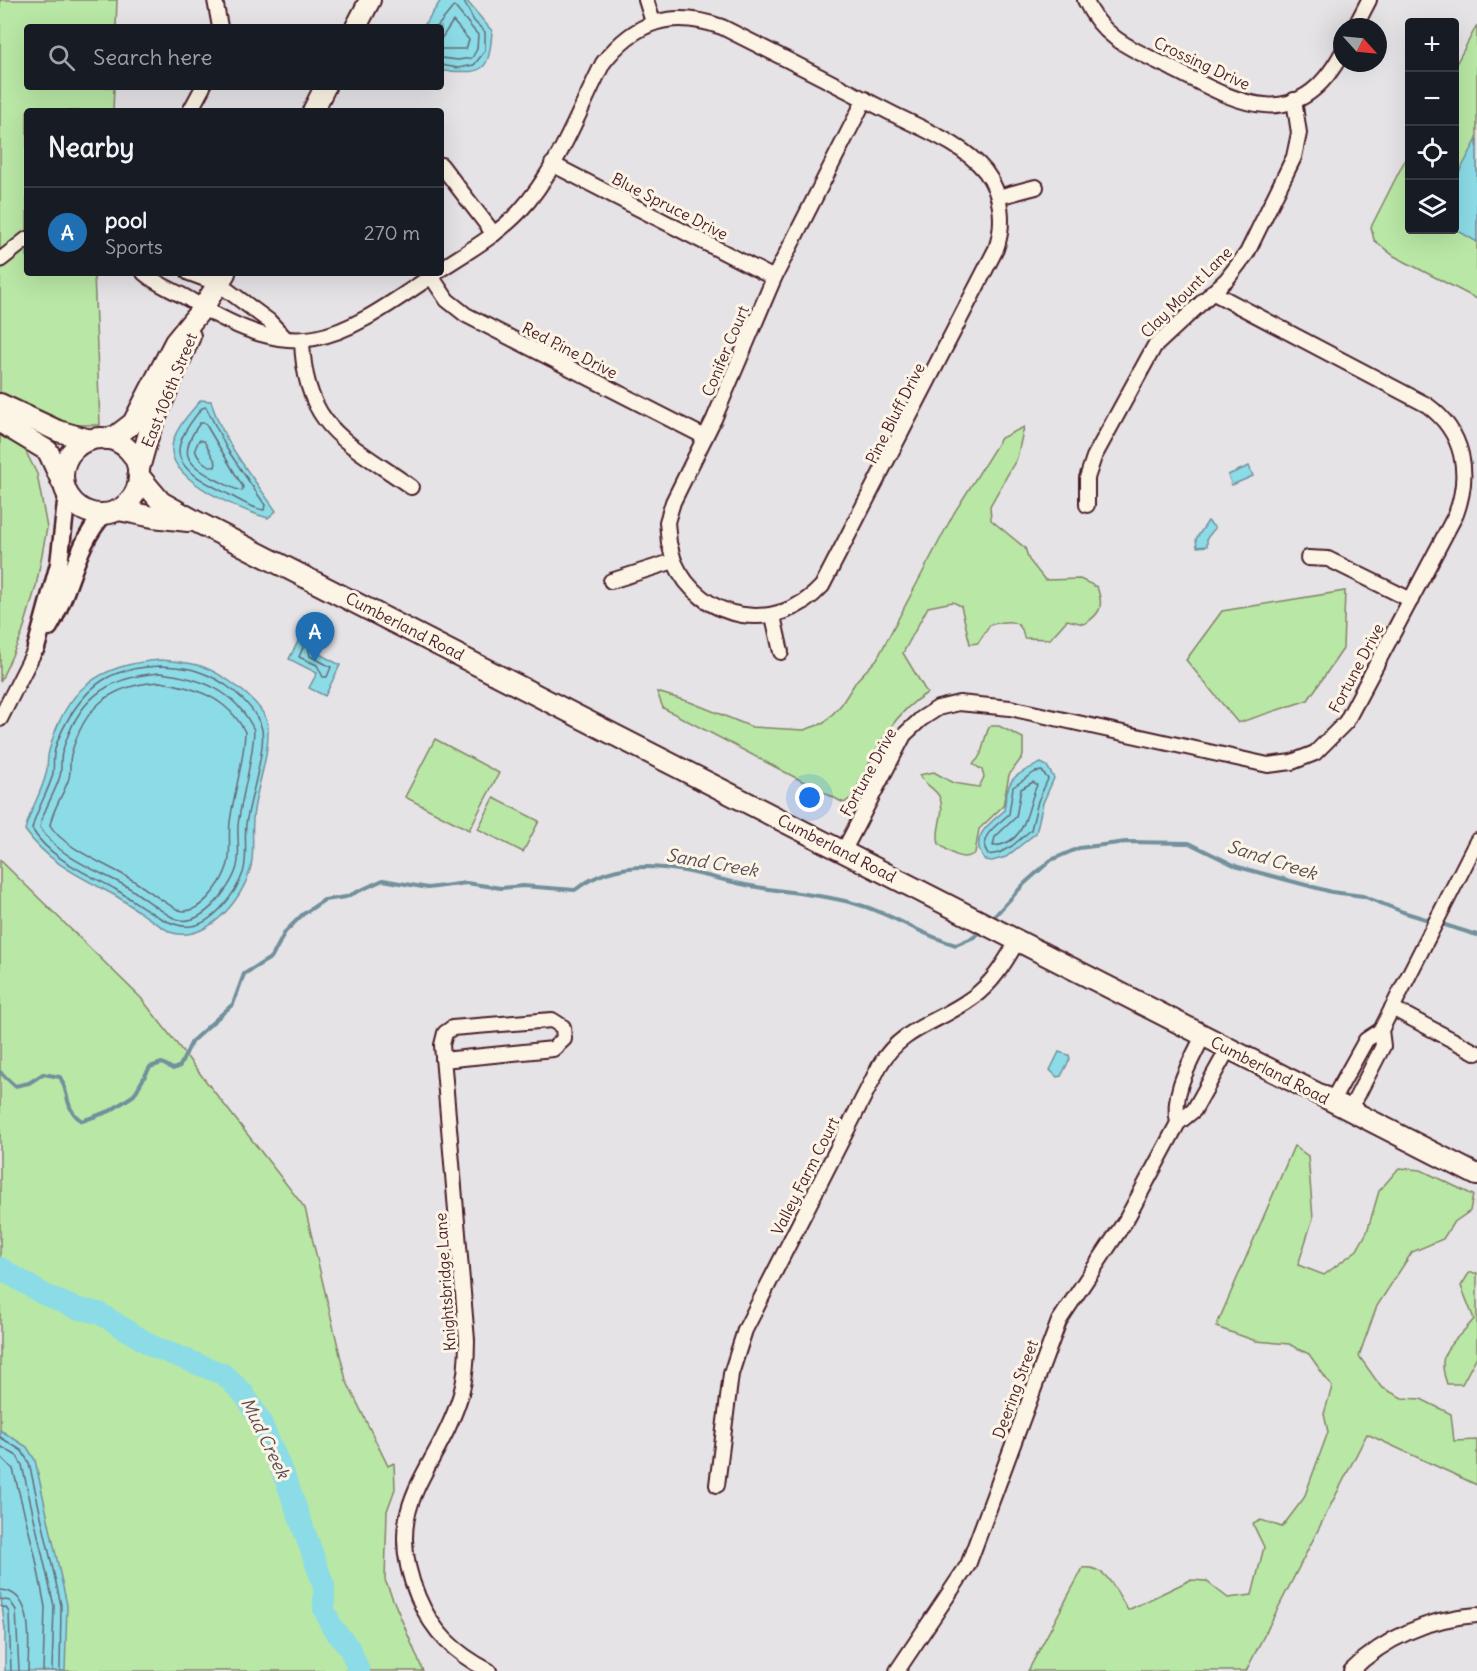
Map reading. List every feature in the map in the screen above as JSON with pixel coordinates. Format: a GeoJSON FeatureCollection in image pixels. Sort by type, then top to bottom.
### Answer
{"type":"FeatureCollection","features":[{"type":"Feature","properties":{"kind":"main road"},"geometry":{"type":"LineString","coordinates":[[358,24],[370,0]]}},
{"type":"Feature","properties":{"kind":"main road"},"geometry":{"type":"LineString","coordinates":[[314,108],[324,90]]}},
{"type":"Feature","properties":{"kind":"main road","name":"East 106th Street"},"geometry":{"type":"LineString","coordinates":[[98,439],[116,436],[133,423],[175,342],[202,309],[222,279]]}},
{"type":"Feature","properties":{"kind":"main road","name":"East 106th Street"},"geometry":{"type":"LineString","coordinates":[[139,474],[149,433],[202,309]]}},
{"type":"Feature","properties":{"kind":"main road"},"geometry":{"type":"LineString","coordinates":[[0,404],[58,430],[98,439],[128,450],[139,474],[133,496],[111,512],[81,509],[65,488],[48,451],[0,422]]}},
{"type":"Feature","properties":{"kind":"main road"},"geometry":{"type":"LineString","coordinates":[[65,488],[63,472],[71,452],[98,439]]}},
{"type":"Feature","properties":{"kind":"main road","name":"Cumberland Road"},"geometry":{"type":"LineString","coordinates":[[139,474],[161,502],[197,522],[844,850],[1477,1175]]}},
{"type":"Feature","properties":{"kind":"main road","name":"Cumberland Road"},"geometry":{"type":"LineString","coordinates":[[111,512],[197,522]]}},
{"type":"Feature","properties":{"kind":"street"},"geometry":{"type":"LineString","coordinates":[[215,0],[219,24]]}},
{"type":"Feature","properties":{"kind":"street"},"geometry":{"type":"LineString","coordinates":[[646,0],[653,22]]}},
{"type":"Feature","properties":{"kind":"street","name":"Crossing Drive"},"geometry":{"type":"LineString","coordinates":[[1085,0],[1093,18],[1111,37],[1230,98],[1258,105],[1274,105],[1294,100],[1324,81],[1333,67]]}},
{"type":"Feature","properties":{"kind":"street"},"geometry":{"type":"LineString","coordinates":[[1360,18],[1369,0]]}},
{"type":"Feature","properties":{"kind":"street","name":"Pine Bluff Drive"},"geometry":{"type":"LineString","coordinates":[[444,268],[494,234],[527,202],[552,164],[603,63],[626,38],[653,22],[683,18],[702,20],[722,27],[865,99],[970,157],[986,173],[998,197],[1001,230],[993,258],[835,565],[822,586],[806,601],[773,616],[746,616],[714,606],[689,587],[674,561]]}},
{"type":"Feature","properties":{"kind":"street"},"geometry":{"type":"LineString","coordinates":[[192,108],[201,90]]}},
{"type":"Feature","properties":{"kind":"street","name":"Conifer Court"},"geometry":{"type":"LineString","coordinates":[[674,561],[667,522],[676,495],[705,437],[774,278],[865,99]]}},
{"type":"Feature","properties":{"kind":"street","name":"Clay Mount Lane"},"geometry":{"type":"LineString","coordinates":[[1088,505],[1087,478],[1094,457],[1144,362],[1164,336],[1237,267],[1247,253],[1294,157],[1299,133],[1294,100]]}},
{"type":"Feature","properties":{"kind":"street","name":"Blue Spruce Drive"},"geometry":{"type":"LineString","coordinates":[[552,164],[774,278]]}},
{"type":"Feature","properties":{"kind":"street"},"geometry":{"type":"LineString","coordinates":[[444,169],[494,234]]}},
{"type":"Feature","properties":{"kind":"street"},"geometry":{"type":"LineString","coordinates":[[998,197],[1036,187]]}},
{"type":"Feature","properties":{"kind":"street"},"geometry":{"type":"LineString","coordinates":[[0,260],[24,240]]}},
{"type":"Feature","properties":{"kind":"street","name":"Pine Bluff Drive"},"geometry":{"type":"LineString","coordinates":[[149,276],[202,309],[255,334],[302,341],[332,336],[431,276]]}},
{"type":"Feature","properties":{"kind":"street"},"geometry":{"type":"LineString","coordinates":[[206,276],[222,279],[285,338]]}},
{"type":"Feature","properties":{"kind":"street","name":"Red Pine Drive"},"geometry":{"type":"LineString","coordinates":[[437,276],[447,300],[466,315],[705,437]]}},
{"type":"Feature","properties":{"kind":"street","name":"Fortune Drive"},"geometry":{"type":"LineString","coordinates":[[844,850],[904,735],[921,719],[938,708],[959,703],[1010,708],[1261,765],[1276,765],[1300,760],[1323,747],[1346,722],[1456,514],[1465,483],[1461,454],[1447,424],[1421,402],[1212,292]]}},
{"type":"Feature","properties":{"kind":"street"},"geometry":{"type":"LineString","coordinates":[[302,341],[306,378],[321,417],[337,434],[411,487]]}},
{"type":"Feature","properties":{"kind":"street"},"geometry":{"type":"LineString","coordinates":[[36,648],[59,564],[65,488]]}},
{"type":"Feature","properties":{"kind":"street"},"geometry":{"type":"LineString","coordinates":[[0,718],[36,648],[55,617],[84,543],[111,512]]}},
{"type":"Feature","properties":{"kind":"street"},"geometry":{"type":"LineString","coordinates":[[1308,558],[1328,560],[1411,600]]}},
{"type":"Feature","properties":{"kind":"street"},"geometry":{"type":"LineString","coordinates":[[611,581],[674,561]]}},
{"type":"Feature","properties":{"kind":"street"},"geometry":{"type":"LineString","coordinates":[[773,616],[781,652]]}},
{"type":"Feature","properties":{"kind":"street"},"geometry":{"type":"LineString","coordinates":[[1341,1106],[1366,1040],[1381,1030],[1477,841]]}},
{"type":"Feature","properties":{"kind":"street","name":"Valley Farm Court"},"geometry":{"type":"LineString","coordinates":[[717,1485],[731,1374],[745,1330],[880,1065],[903,1037],[981,991],[1001,969],[1018,940]]}},
{"type":"Feature","properties":{"kind":"street"},"geometry":{"type":"LineString","coordinates":[[1392,1008],[1477,1053]]}},
{"type":"Feature","properties":{"kind":"street","name":"Knightsbridge Lane"},"geometry":{"type":"LineString","coordinates":[[443,1060],[553,1049],[564,1039],[563,1027],[552,1020],[452,1028],[445,1033],[442,1045],[443,1060],[467,1340],[466,1368],[460,1396],[420,1479],[408,1512],[405,1543],[412,1583],[436,1631],[454,1650],[489,1671]]}},
{"type":"Feature","properties":{"kind":"street"},"geometry":{"type":"LineString","coordinates":[[1341,1106],[1383,1046],[1381,1030]]}},
{"type":"Feature","properties":{"kind":"street","name":"Deering Street"},"geometry":{"type":"LineString","coordinates":[[1178,1123],[1175,1111],[1180,1087],[1203,1036]]}},
{"type":"Feature","properties":{"kind":"street","name":"Deering Street"},"geometry":{"type":"LineString","coordinates":[[897,1671],[968,1565],[1059,1321],[1136,1204],[1178,1123],[1194,1110],[1228,1049]]}},
{"type":"Feature","properties":{"kind":"street"},"geometry":{"type":"LineString","coordinates":[[1351,1671],[1368,1654],[1393,1639],[1450,1618],[1477,1615]]}},
{"type":"Feature","properties":{"kind":"green space"},"geometry":{"type":"Polygon","coordinates":[[[0,0],[117,0],[116,24],[24,24],[24,90],[114,90],[113,108],[24,108],[24,276],[94,276],[100,425],[65,425],[0,393],[0,0]]]}},
{"type":"Feature","properties":{"kind":"green space"},"geometry":{"type":"Polygon","coordinates":[[[1477,25],[1477,299],[1394,256],[1374,240],[1371,227],[1405,160],[1405,234],[1459,234],[1459,59],[1477,25]]]}},
{"type":"Feature","properties":{"kind":"green space"},"geometry":{"type":"Polygon","coordinates":[[[1024,427],[1017,458],[990,506],[991,520],[1025,548],[1029,560],[1045,580],[1080,579],[1097,587],[1100,609],[1094,617],[1084,624],[1067,620],[1050,639],[1024,638],[1023,631],[1016,624],[1001,622],[990,625],[978,643],[970,644],[961,606],[953,602],[928,607],[903,653],[927,693],[902,713],[892,726],[874,753],[852,797],[844,803],[663,708],[657,692],[690,702],[752,727],[804,730],[824,723],[841,705],[857,680],[877,659],[954,513],[1001,438],[1024,427]]]}},
{"type":"Feature","properties":{"kind":"green space"},"geometry":{"type":"Polygon","coordinates":[[[0,435],[24,448],[37,474],[47,528],[36,586],[22,634],[0,682],[0,435]]]}},
{"type":"Feature","properties":{"kind":"green space"},"geometry":{"type":"Polygon","coordinates":[[[1345,591],[1343,649],[1308,700],[1238,723],[1186,660],[1222,611],[1345,591]]]}},
{"type":"Feature","properties":{"kind":"green space"},"geometry":{"type":"Polygon","coordinates":[[[990,726],[999,726],[1023,738],[1023,756],[1009,775],[1003,806],[979,829],[975,853],[961,857],[939,844],[941,802],[937,793],[919,775],[934,772],[953,783],[979,787],[984,777],[982,770],[973,764],[980,756],[990,726]]]}},
{"type":"Feature","properties":{"kind":"green space"},"geometry":{"type":"Polygon","coordinates":[[[435,739],[499,773],[469,830],[405,797],[435,739]]]}},
{"type":"Feature","properties":{"kind":"green space"},"geometry":{"type":"Polygon","coordinates":[[[494,798],[539,821],[523,852],[478,829],[494,798]]]}},
{"type":"Feature","properties":{"kind":"green space"},"geometry":{"type":"Polygon","coordinates":[[[0,860],[141,998],[305,1208],[346,1380],[388,1466],[394,1463],[395,1489],[387,1511],[385,1580],[423,1671],[37,1671],[0,1496],[0,860]]]}},
{"type":"Feature","properties":{"kind":"green space"},"geometry":{"type":"Polygon","coordinates":[[[1294,1146],[1308,1156],[1313,1218],[1298,1265],[1324,1275],[1357,1250],[1367,1232],[1379,1191],[1399,1168],[1421,1170],[1473,1195],[1470,1211],[1453,1223],[1443,1239],[1412,1252],[1377,1306],[1359,1356],[1381,1387],[1402,1398],[1421,1399],[1451,1414],[1454,1441],[1477,1440],[1477,1485],[1367,1434],[1246,1671],[1028,1671],[1083,1568],[1091,1568],[1105,1575],[1128,1610],[1190,1580],[1206,1581],[1228,1598],[1252,1595],[1264,1547],[1253,1524],[1261,1520],[1282,1527],[1304,1498],[1328,1432],[1324,1414],[1332,1387],[1309,1354],[1289,1344],[1256,1341],[1216,1327],[1294,1146]]]}},
{"type":"Feature","properties":{"kind":"green space"},"geometry":{"type":"Polygon","coordinates":[[[1469,1273],[1477,1273],[1477,1356],[1462,1384],[1447,1384],[1443,1362],[1445,1354],[1474,1319],[1461,1286],[1469,1273]]]}},
{"type":"Feature","properties":{"kind":"water"},"geometry":{"type":"Polygon","coordinates":[[[441,0],[466,0],[492,31],[491,46],[485,64],[474,71],[444,71],[444,24],[425,24],[441,0]]]}},
{"type":"Feature","properties":{"kind":"water"},"geometry":{"type":"Polygon","coordinates":[[[1477,139],[1477,242],[1459,231],[1459,173],[1477,139]]]}},
{"type":"Feature","properties":{"kind":"water"},"geometry":{"type":"Polygon","coordinates":[[[201,400],[211,401],[230,444],[276,511],[268,518],[211,494],[184,474],[176,463],[172,452],[174,438],[201,400]]]}},
{"type":"Feature","properties":{"kind":"water"},"geometry":{"type":"Polygon","coordinates":[[[1249,466],[1253,476],[1232,485],[1228,475],[1249,466]]]}},
{"type":"Feature","properties":{"kind":"water"},"geometry":{"type":"Polygon","coordinates":[[[1208,521],[1215,528],[1207,538],[1207,546],[1197,547],[1196,539],[1208,521]]]}},
{"type":"Feature","properties":{"kind":"water"},"geometry":{"type":"Polygon","coordinates":[[[305,628],[321,636],[314,651],[340,665],[325,696],[309,688],[317,673],[289,659],[305,628]]]}},
{"type":"Feature","properties":{"kind":"water"},"geometry":{"type":"Polygon","coordinates":[[[161,660],[197,665],[229,681],[260,709],[266,719],[268,729],[267,750],[253,816],[253,854],[244,886],[225,912],[213,923],[187,934],[169,931],[116,896],[66,868],[44,852],[25,830],[44,781],[48,754],[56,729],[75,696],[103,674],[120,667],[161,660]]]}},
{"type":"Feature","properties":{"kind":"water"},"geometry":{"type":"Polygon","coordinates":[[[1041,763],[1047,766],[1054,778],[1043,803],[1036,833],[1006,857],[992,861],[985,860],[979,845],[982,832],[1004,811],[1007,791],[1017,775],[1041,763]]]}},
{"type":"Feature","properties":{"kind":"water"},"geometry":{"type":"Polygon","coordinates":[[[1059,1052],[1069,1055],[1070,1059],[1061,1076],[1057,1077],[1050,1070],[1059,1052]]]}},
{"type":"Feature","properties":{"kind":"water"},"geometry":{"type":"Polygon","coordinates":[[[0,1430],[27,1447],[35,1460],[67,1605],[65,1671],[5,1671],[5,1629],[0,1591],[0,1430]]]}},
{"type":"Feature","properties":{"kind":"waterway","name":"Sand Creek"},"geometry":{"type":"LineString","coordinates":[[991,920],[1025,883],[1051,860],[1079,848],[1126,842],[1189,843],[1238,867],[1332,892],[1363,896],[1403,912],[1477,935]]}},
{"type":"Feature","properties":{"kind":"waterway","name":"Sand Creek"},"geometry":{"type":"LineString","coordinates":[[0,1072],[15,1086],[29,1083],[43,1074],[60,1077],[72,1111],[82,1121],[110,1111],[134,1095],[150,1067],[162,1063],[173,1069],[180,1066],[192,1041],[233,1004],[244,974],[272,957],[285,932],[302,915],[324,900],[346,897],[383,880],[428,888],[466,883],[501,888],[523,886],[575,890],[596,877],[617,870],[639,867],[661,868],[849,902],[875,910],[932,937],[956,945],[974,937],[981,930]]}},
{"type":"Feature","properties":{"kind":"waterway","name":"Mud Creek"},"geometry":{"type":"LineString","coordinates":[[0,1268],[43,1294],[75,1308],[99,1313],[154,1347],[223,1374],[244,1394],[260,1420],[287,1483],[324,1586],[324,1609],[332,1627],[350,1649],[359,1671]]}},
{"type":"Feature","properties":{"kind":"place","name":"pool"},"geometry":{"type":"Point","coordinates":[315,662]}}]}
